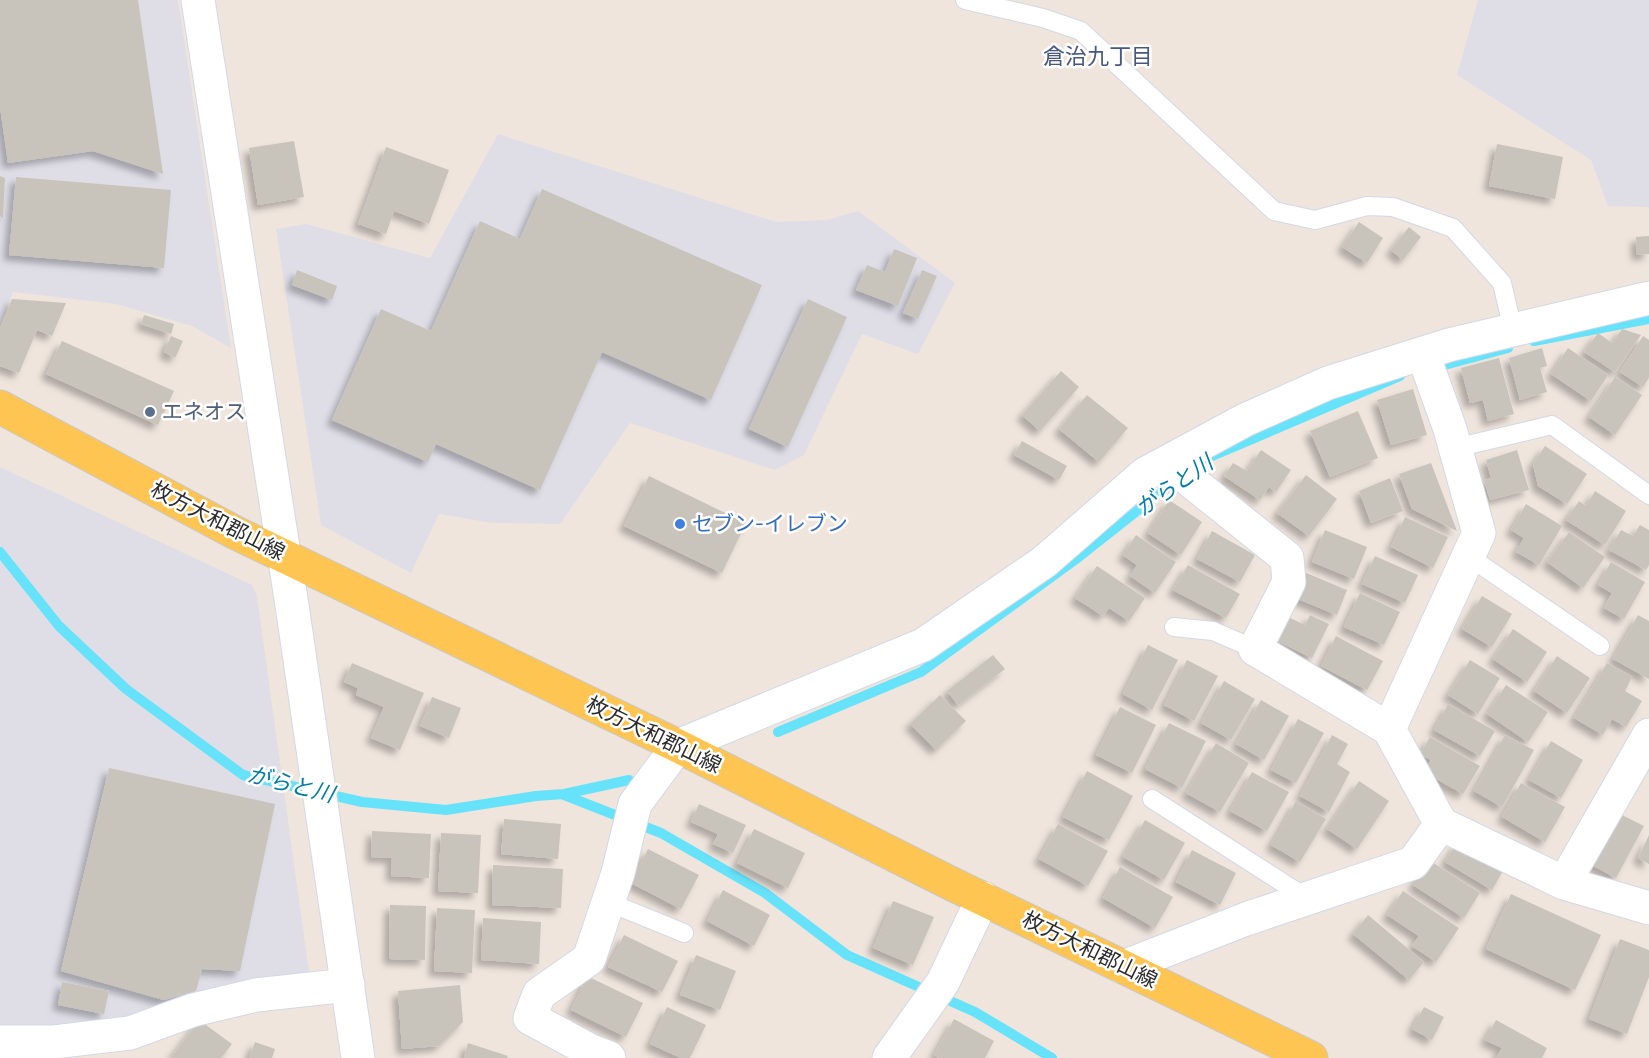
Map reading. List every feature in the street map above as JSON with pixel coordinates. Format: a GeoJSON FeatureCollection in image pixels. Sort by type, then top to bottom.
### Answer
{"type":"FeatureCollection","features":[{"type":"Feature","properties":{"kind":"main road","name":"枚方大和郡山線"},"geometry":{"type":"LineString","coordinates":[[0,407],[236,533],[678,746],[1311,1058]]}},
{"type":"Feature","properties":{"kind":"street"},"geometry":{"type":"LineString","coordinates":[[198,0],[284,555],[358,1058]]}},
{"type":"Feature","properties":{"kind":"street"},"geometry":{"type":"LineString","coordinates":[[609,1058],[591,1051],[530,1018],[539,994],[589,959],[618,873],[635,804],[678,746],[923,645],[1044,562],[1145,474],[1177,470],[1245,420],[1328,383],[1427,364],[1513,330],[1649,298]]}},
{"type":"Feature","properties":{"kind":"street"},"geometry":{"type":"LineString","coordinates":[[1389,729],[1479,533],[1455,448],[1427,364]]}},
{"type":"Feature","properties":{"kind":"street"},"geometry":{"type":"LineString","coordinates":[[1177,470],[1287,558],[1288,582],[1255,649],[1389,729],[1441,824],[1564,883],[1649,908]]}},
{"type":"Feature","properties":{"kind":"street"},"geometry":{"type":"LineString","coordinates":[[1564,883],[1649,735]]}},
{"type":"Feature","properties":{"kind":"street"},"geometry":{"type":"LineString","coordinates":[[1123,966],[1246,919],[1413,863],[1441,824]]}},
{"type":"Feature","properties":{"kind":"street"},"geometry":{"type":"LineString","coordinates":[[889,1058],[936,992],[983,898]]}},
{"type":"Feature","properties":{"kind":"street"},"geometry":{"type":"LineString","coordinates":[[0,1042],[54,1042],[130,1033],[193,1010],[256,995],[348,985]]}},
{"type":"Feature","properties":{"kind":"lane"},"geometry":{"type":"LineString","coordinates":[[965,0],[1043,18],[1082,31],[1274,211],[1315,220],[1367,206],[1393,207],[1453,228],[1502,283],[1513,330]]}},
{"type":"Feature","properties":{"kind":"lane"},"geometry":{"type":"LineString","coordinates":[[1455,448],[1552,425],[1649,495]]}},
{"type":"Feature","properties":{"kind":"lane"},"geometry":{"type":"LineString","coordinates":[[1468,556],[1600,646]]}},
{"type":"Feature","properties":{"kind":"lane"},"geometry":{"type":"LineString","coordinates":[[1174,627],[1213,631],[1255,649]]}},
{"type":"Feature","properties":{"kind":"lane"},"geometry":{"type":"LineString","coordinates":[[1152,799],[1308,899]]}},
{"type":"Feature","properties":{"kind":"lane"},"geometry":{"type":"LineString","coordinates":[[608,902],[684,933]]}},
{"type":"Feature","properties":{"kind":"shaded area"},"geometry":{"type":"Polygon","coordinates":[[[0,0],[178,0],[231,348],[192,326],[116,304],[13,292],[0,326],[0,0]]]}},
{"type":"Feature","properties":{"kind":"shaded area"},"geometry":{"type":"Polygon","coordinates":[[[1478,0],[1649,0],[1649,207],[1608,206],[1591,160],[1457,75],[1478,0]]]}},
{"type":"Feature","properties":{"kind":"shaded area"},"geometry":{"type":"Polygon","coordinates":[[[498,134],[776,222],[827,220],[858,211],[955,283],[918,354],[862,334],[804,455],[775,470],[630,423],[560,524],[492,523],[439,514],[411,573],[321,525],[276,229],[306,224],[430,258],[498,134]]]}},
{"type":"Feature","properties":{"kind":"shaded area"},"geometry":{"type":"Polygon","coordinates":[[[0,467],[252,585],[257,596],[310,979],[129,1025],[0,1028],[0,467]]]}},
{"type":"Feature","properties":{"kind":"building"},"geometry":{"type":"Polygon","coordinates":[[[0,0],[138,0],[163,174],[93,151],[8,163],[0,107],[0,0]]]}},
{"type":"Feature","properties":{"kind":"building"},"geometry":{"type":"Polygon","coordinates":[[[294,141],[304,197],[258,205],[249,148],[294,141]]]}},
{"type":"Feature","properties":{"kind":"building"},"geometry":{"type":"Polygon","coordinates":[[[1497,144],[1563,157],[1555,199],[1489,186],[1497,144]]]}},
{"type":"Feature","properties":{"kind":"building"},"geometry":{"type":"Polygon","coordinates":[[[386,147],[449,170],[429,224],[394,211],[386,234],[358,224],[386,147]]]}},
{"type":"Feature","properties":{"kind":"building"},"geometry":{"type":"Polygon","coordinates":[[[0,176],[5,178],[3,218],[0,216],[0,176]]]}},
{"type":"Feature","properties":{"kind":"building"},"geometry":{"type":"Polygon","coordinates":[[[16,177],[171,190],[164,268],[9,255],[16,177]]]}},
{"type":"Feature","properties":{"kind":"building"},"geometry":{"type":"Polygon","coordinates":[[[542,189],[762,285],[711,400],[602,352],[540,490],[436,444],[428,462],[332,420],[381,309],[431,331],[480,221],[520,239],[542,189]]]}},
{"type":"Feature","properties":{"kind":"building"},"geometry":{"type":"Polygon","coordinates":[[[1359,222],[1383,238],[1367,263],[1342,247],[1359,222]]]}},
{"type":"Feature","properties":{"kind":"building"},"geometry":{"type":"Polygon","coordinates":[[[1409,227],[1421,237],[1403,260],[1391,250],[1409,227]]]}},
{"type":"Feature","properties":{"kind":"building"},"geometry":{"type":"Polygon","coordinates":[[[1649,236],[1649,254],[1637,255],[1636,237],[1649,236]]]}},
{"type":"Feature","properties":{"kind":"building"},"geometry":{"type":"Polygon","coordinates":[[[894,249],[917,258],[898,306],[856,290],[867,265],[885,272],[894,249]]]}},
{"type":"Feature","properties":{"kind":"building"},"geometry":{"type":"Polygon","coordinates":[[[297,270],[337,286],[332,300],[292,285],[297,270]]]}},
{"type":"Feature","properties":{"kind":"building"},"geometry":{"type":"Polygon","coordinates":[[[922,270],[937,276],[918,319],[903,313],[922,270]]]}},
{"type":"Feature","properties":{"kind":"building"},"geometry":{"type":"Polygon","coordinates":[[[12,299],[66,303],[52,336],[37,330],[19,373],[0,366],[0,329],[12,299]]]}},
{"type":"Feature","properties":{"kind":"building"},"geometry":{"type":"Polygon","coordinates":[[[808,299],[847,317],[788,447],[749,429],[808,299]]]}},
{"type":"Feature","properties":{"kind":"building"},"geometry":{"type":"Polygon","coordinates":[[[144,315],[174,324],[171,334],[141,324],[144,315]]]}},
{"type":"Feature","properties":{"kind":"building"},"geometry":{"type":"Polygon","coordinates":[[[1622,329],[1641,335],[1615,372],[1584,352],[1598,333],[1612,343],[1622,329]]]}},
{"type":"Feature","properties":{"kind":"building"},"geometry":{"type":"Polygon","coordinates":[[[171,336],[183,341],[175,358],[164,352],[171,336]]]}},
{"type":"Feature","properties":{"kind":"building"},"geometry":{"type":"Polygon","coordinates":[[[1643,336],[1649,340],[1649,378],[1643,387],[1620,372],[1643,336]]]}},
{"type":"Feature","properties":{"kind":"building"},"geometry":{"type":"Polygon","coordinates":[[[62,341],[174,391],[158,425],[46,374],[62,341]]]}},
{"type":"Feature","properties":{"kind":"building"},"geometry":{"type":"Polygon","coordinates":[[[1542,348],[1547,366],[1540,368],[1547,392],[1520,400],[1509,358],[1542,348]]]}},
{"type":"Feature","properties":{"kind":"building"},"geometry":{"type":"Polygon","coordinates":[[[1568,348],[1608,375],[1591,401],[1551,374],[1568,348]]]}},
{"type":"Feature","properties":{"kind":"building"},"geometry":{"type":"Polygon","coordinates":[[[1499,358],[1514,414],[1488,421],[1483,400],[1470,403],[1461,368],[1499,358]]]}},
{"type":"Feature","properties":{"kind":"building"},"geometry":{"type":"Polygon","coordinates":[[[1061,371],[1079,387],[1040,431],[1022,415],[1061,371]]]}},
{"type":"Feature","properties":{"kind":"building"},"geometry":{"type":"Polygon","coordinates":[[[1615,377],[1642,395],[1615,435],[1589,417],[1615,377]]]}},
{"type":"Feature","properties":{"kind":"building"},"geometry":{"type":"Polygon","coordinates":[[[1413,389],[1427,435],[1391,445],[1377,400],[1413,389]]]}},
{"type":"Feature","properties":{"kind":"building"},"geometry":{"type":"Polygon","coordinates":[[[1087,395],[1128,428],[1099,462],[1059,429],[1087,395]]]}},
{"type":"Feature","properties":{"kind":"building"},"geometry":{"type":"Polygon","coordinates":[[[1358,411],[1378,458],[1330,477],[1310,431],[1358,411]]]}},
{"type":"Feature","properties":{"kind":"building"},"geometry":{"type":"Polygon","coordinates":[[[1022,441],[1067,466],[1059,480],[1014,455],[1022,441]]]}},
{"type":"Feature","properties":{"kind":"building"},"geometry":{"type":"Polygon","coordinates":[[[1545,446],[1587,474],[1567,504],[1538,486],[1533,464],[1545,446]]]}},
{"type":"Feature","properties":{"kind":"building"},"geometry":{"type":"Polygon","coordinates":[[[1261,450],[1291,470],[1276,492],[1269,487],[1260,500],[1224,476],[1233,463],[1247,471],[1261,450]]]}},
{"type":"Feature","properties":{"kind":"building"},"geometry":{"type":"Polygon","coordinates":[[[1517,450],[1529,490],[1490,500],[1484,480],[1491,478],[1486,460],[1517,450]]]}},
{"type":"Feature","properties":{"kind":"building"},"geometry":{"type":"Polygon","coordinates":[[[1431,463],[1457,531],[1412,509],[1399,474],[1431,463]]]}},
{"type":"Feature","properties":{"kind":"building"},"geometry":{"type":"Polygon","coordinates":[[[1306,475],[1337,499],[1309,536],[1277,513],[1306,475]]]}},
{"type":"Feature","properties":{"kind":"building"},"geometry":{"type":"Polygon","coordinates":[[[649,476],[746,523],[722,573],[624,526],[649,476]]]}},
{"type":"Feature","properties":{"kind":"building"},"geometry":{"type":"Polygon","coordinates":[[[1390,478],[1403,511],[1371,523],[1359,491],[1390,478]]]}},
{"type":"Feature","properties":{"kind":"building"},"geometry":{"type":"Polygon","coordinates":[[[1595,491],[1626,511],[1605,545],[1566,520],[1579,501],[1586,506],[1595,491]]]}},
{"type":"Feature","properties":{"kind":"building"},"geometry":{"type":"Polygon","coordinates":[[[1169,500],[1202,522],[1181,555],[1148,533],[1169,500]]]}},
{"type":"Feature","properties":{"kind":"building"},"geometry":{"type":"Polygon","coordinates":[[[1526,504],[1562,526],[1539,565],[1516,552],[1524,538],[1511,530],[1526,504]]]}},
{"type":"Feature","properties":{"kind":"building"},"geometry":{"type":"Polygon","coordinates":[[[1405,517],[1448,537],[1433,568],[1391,547],[1405,517]]]}},
{"type":"Feature","properties":{"kind":"building"},"geometry":{"type":"Polygon","coordinates":[[[1640,525],[1649,530],[1649,565],[1646,570],[1609,550],[1621,530],[1633,536],[1640,525]]]}},
{"type":"Feature","properties":{"kind":"building"},"geometry":{"type":"Polygon","coordinates":[[[1325,530],[1367,547],[1354,579],[1312,562],[1325,530]]]}},
{"type":"Feature","properties":{"kind":"building"},"geometry":{"type":"Polygon","coordinates":[[[1212,531],[1255,555],[1240,582],[1197,559],[1212,531]]]}},
{"type":"Feature","properties":{"kind":"building"},"geometry":{"type":"Polygon","coordinates":[[[1569,532],[1605,557],[1583,588],[1547,562],[1569,532]]]}},
{"type":"Feature","properties":{"kind":"building"},"geometry":{"type":"Polygon","coordinates":[[[1136,535],[1176,562],[1155,593],[1130,576],[1137,565],[1123,555],[1136,535]]]}},
{"type":"Feature","properties":{"kind":"building"},"geometry":{"type":"Polygon","coordinates":[[[1375,556],[1418,575],[1405,603],[1362,584],[1375,556]]]}},
{"type":"Feature","properties":{"kind":"building"},"geometry":{"type":"Polygon","coordinates":[[[1611,562],[1645,582],[1624,619],[1604,608],[1612,593],[1598,585],[1611,562]]]}},
{"type":"Feature","properties":{"kind":"building"},"geometry":{"type":"Polygon","coordinates":[[[1188,565],[1240,594],[1226,618],[1173,590],[1188,565]]]}},
{"type":"Feature","properties":{"kind":"building"},"geometry":{"type":"Polygon","coordinates":[[[1097,566],[1145,598],[1129,621],[1109,608],[1103,616],[1075,598],[1097,566]]]}},
{"type":"Feature","properties":{"kind":"building"},"geometry":{"type":"Polygon","coordinates":[[[1304,572],[1347,590],[1337,615],[1293,597],[1304,572]]]}},
{"type":"Feature","properties":{"kind":"building"},"geometry":{"type":"Polygon","coordinates":[[[1360,593],[1400,612],[1384,645],[1344,627],[1360,593]]]}},
{"type":"Feature","properties":{"kind":"building"},"geometry":{"type":"Polygon","coordinates":[[[1482,596],[1512,614],[1492,647],[1462,629],[1482,596]]]}},
{"type":"Feature","properties":{"kind":"building"},"geometry":{"type":"Polygon","coordinates":[[[1310,615],[1329,624],[1312,658],[1277,641],[1288,617],[1305,625],[1310,615]]]}},
{"type":"Feature","properties":{"kind":"building"},"geometry":{"type":"Polygon","coordinates":[[[1638,615],[1649,621],[1649,679],[1613,659],[1638,615]]]}},
{"type":"Feature","properties":{"kind":"building"},"geometry":{"type":"Polygon","coordinates":[[[1513,629],[1547,652],[1527,682],[1493,659],[1513,629]]]}},
{"type":"Feature","properties":{"kind":"building"},"geometry":{"type":"Polygon","coordinates":[[[1336,636],[1383,661],[1367,690],[1321,666],[1336,636]]]}},
{"type":"Feature","properties":{"kind":"building"},"geometry":{"type":"Polygon","coordinates":[[[1148,645],[1178,660],[1152,710],[1123,694],[1148,645]]]}},
{"type":"Feature","properties":{"kind":"building"},"geometry":{"type":"Polygon","coordinates":[[[993,655],[1005,669],[958,705],[947,691],[993,655]]]}},
{"type":"Feature","properties":{"kind":"building"},"geometry":{"type":"Polygon","coordinates":[[[1557,656],[1590,678],[1567,713],[1534,691],[1557,656]]]}},
{"type":"Feature","properties":{"kind":"building"},"geometry":{"type":"Polygon","coordinates":[[[1187,660],[1218,676],[1194,721],[1164,705],[1187,660]]]}},
{"type":"Feature","properties":{"kind":"building"},"geometry":{"type":"Polygon","coordinates":[[[1470,660],[1500,678],[1478,714],[1448,695],[1470,660]]]}},
{"type":"Feature","properties":{"kind":"building"},"geometry":{"type":"Polygon","coordinates":[[[352,663],[424,693],[400,750],[371,738],[384,707],[356,695],[358,688],[344,682],[352,663]]]}},
{"type":"Feature","properties":{"kind":"building"},"geometry":{"type":"Polygon","coordinates":[[[1607,663],[1632,677],[1625,691],[1642,701],[1626,727],[1612,719],[1603,735],[1574,718],[1607,663]]]}},
{"type":"Feature","properties":{"kind":"building"},"geometry":{"type":"Polygon","coordinates":[[[1224,681],[1255,699],[1231,740],[1201,723],[1224,681]]]}},
{"type":"Feature","properties":{"kind":"building"},"geometry":{"type":"Polygon","coordinates":[[[1506,685],[1548,712],[1528,742],[1487,714],[1506,685]]]}},
{"type":"Feature","properties":{"kind":"building"},"geometry":{"type":"Polygon","coordinates":[[[940,695],[966,721],[936,750],[910,724],[940,695]]]}},
{"type":"Feature","properties":{"kind":"building"},"geometry":{"type":"Polygon","coordinates":[[[432,697],[461,708],[449,738],[420,726],[432,697]]]}},
{"type":"Feature","properties":{"kind":"building"},"geometry":{"type":"Polygon","coordinates":[[[1261,700],[1289,716],[1264,760],[1236,744],[1261,700]]]}},
{"type":"Feature","properties":{"kind":"building"},"geometry":{"type":"Polygon","coordinates":[[[1448,704],[1495,731],[1480,756],[1434,730],[1448,704]]]}},
{"type":"Feature","properties":{"kind":"building"},"geometry":{"type":"Polygon","coordinates":[[[1120,707],[1156,725],[1132,773],[1096,755],[1120,707]]]}},
{"type":"Feature","properties":{"kind":"building"},"geometry":{"type":"Polygon","coordinates":[[[1298,719],[1324,733],[1296,783],[1271,770],[1298,719]]]}},
{"type":"Feature","properties":{"kind":"building"},"geometry":{"type":"Polygon","coordinates":[[[1169,723],[1206,741],[1182,788],[1145,769],[1169,723]]]}},
{"type":"Feature","properties":{"kind":"building"},"geometry":{"type":"Polygon","coordinates":[[[1332,735],[1348,744],[1337,764],[1350,772],[1329,812],[1300,796],[1332,735]]]}},
{"type":"Feature","properties":{"kind":"building"},"geometry":{"type":"Polygon","coordinates":[[[1505,735],[1534,750],[1502,807],[1474,791],[1505,735]]]}},
{"type":"Feature","properties":{"kind":"building"},"geometry":{"type":"Polygon","coordinates":[[[1430,737],[1480,766],[1463,794],[1424,772],[1431,760],[1420,754],[1430,737]]]}},
{"type":"Feature","properties":{"kind":"building"},"geometry":{"type":"Polygon","coordinates":[[[1551,741],[1583,760],[1561,798],[1529,780],[1551,741]]]}},
{"type":"Feature","properties":{"kind":"building"},"geometry":{"type":"Polygon","coordinates":[[[1216,743],[1249,763],[1220,812],[1186,793],[1216,743]]]}},
{"type":"Feature","properties":{"kind":"building"},"geometry":{"type":"Polygon","coordinates":[[[109,768],[275,804],[240,971],[202,969],[196,991],[164,1000],[61,971],[109,768]]]}},
{"type":"Feature","properties":{"kind":"building"},"geometry":{"type":"Polygon","coordinates":[[[1087,771],[1133,796],[1109,840],[1063,817],[1087,771]]]}},
{"type":"Feature","properties":{"kind":"building"},"geometry":{"type":"Polygon","coordinates":[[[1252,772],[1289,792],[1267,831],[1230,811],[1252,772]]]}},
{"type":"Feature","properties":{"kind":"building"},"geometry":{"type":"Polygon","coordinates":[[[1359,781],[1389,801],[1357,849],[1327,829],[1359,781]]]}},
{"type":"Feature","properties":{"kind":"building"},"geometry":{"type":"Polygon","coordinates":[[[1521,783],[1565,807],[1545,842],[1502,817],[1521,783]]]}},
{"type":"Feature","properties":{"kind":"building"},"geometry":{"type":"Polygon","coordinates":[[[1296,801],[1326,819],[1300,862],[1271,845],[1296,801]]]}},
{"type":"Feature","properties":{"kind":"building"},"geometry":{"type":"Polygon","coordinates":[[[699,804],[746,825],[733,853],[713,844],[718,834],[691,822],[699,804]]]}},
{"type":"Feature","properties":{"kind":"building"},"geometry":{"type":"Polygon","coordinates":[[[1616,812],[1644,826],[1616,878],[1588,863],[1616,812]]]}},
{"type":"Feature","properties":{"kind":"building"},"geometry":{"type":"Polygon","coordinates":[[[504,819],[561,824],[558,859],[501,854],[504,819]]]}},
{"type":"Feature","properties":{"kind":"building"},"geometry":{"type":"Polygon","coordinates":[[[1145,820],[1185,843],[1164,880],[1123,857],[1145,820]]]}},
{"type":"Feature","properties":{"kind":"building"},"geometry":{"type":"Polygon","coordinates":[[[1058,824],[1108,851],[1088,886],[1039,859],[1058,824]]]}},
{"type":"Feature","properties":{"kind":"building"},"geometry":{"type":"Polygon","coordinates":[[[754,829],[805,853],[788,888],[737,863],[754,829]]]}},
{"type":"Feature","properties":{"kind":"building"},"geometry":{"type":"Polygon","coordinates":[[[372,831],[431,834],[429,878],[391,876],[392,858],[371,857],[372,831]]]}},
{"type":"Feature","properties":{"kind":"building"},"geometry":{"type":"Polygon","coordinates":[[[441,833],[481,835],[478,893],[438,891],[441,833]]]}},
{"type":"Feature","properties":{"kind":"building"},"geometry":{"type":"Polygon","coordinates":[[[1649,835],[1649,864],[1638,858],[1649,835]]]}},
{"type":"Feature","properties":{"kind":"building"},"geometry":{"type":"Polygon","coordinates":[[[1457,843],[1503,871],[1492,890],[1445,862],[1457,843]]]}},
{"type":"Feature","properties":{"kind":"building"},"geometry":{"type":"Polygon","coordinates":[[[648,849],[699,875],[681,909],[631,883],[648,849]]]}},
{"type":"Feature","properties":{"kind":"building"},"geometry":{"type":"Polygon","coordinates":[[[1192,850],[1236,873],[1220,905],[1176,882],[1192,850]]]}},
{"type":"Feature","properties":{"kind":"building"},"geometry":{"type":"Polygon","coordinates":[[[1429,860],[1480,893],[1464,918],[1413,885],[1429,860]]]}},
{"type":"Feature","properties":{"kind":"building"},"geometry":{"type":"Polygon","coordinates":[[[493,865],[563,869],[561,908],[492,905],[493,865]]]}},
{"type":"Feature","properties":{"kind":"building"},"geometry":{"type":"Polygon","coordinates":[[[1120,867],[1173,897],[1155,928],[1103,898],[1120,867]]]}},
{"type":"Feature","properties":{"kind":"building"},"geometry":{"type":"Polygon","coordinates":[[[723,890],[770,915],[754,946],[707,921],[723,890]]]}},
{"type":"Feature","properties":{"kind":"building"},"geometry":{"type":"Polygon","coordinates":[[[1403,891],[1459,928],[1436,962],[1412,946],[1419,936],[1387,915],[1403,891]]]}},
{"type":"Feature","properties":{"kind":"building"},"geometry":{"type":"Polygon","coordinates":[[[1511,894],[1601,935],[1575,990],[1486,949],[1511,894]]]}},
{"type":"Feature","properties":{"kind":"building"},"geometry":{"type":"Polygon","coordinates":[[[893,901],[934,917],[913,965],[873,948],[893,901]]]}},
{"type":"Feature","properties":{"kind":"building"},"geometry":{"type":"Polygon","coordinates":[[[390,905],[426,906],[425,960],[389,959],[390,905]]]}},
{"type":"Feature","properties":{"kind":"building"},"geometry":{"type":"Polygon","coordinates":[[[437,908],[475,910],[472,973],[434,971],[437,908]]]}},
{"type":"Feature","properties":{"kind":"building"},"geometry":{"type":"Polygon","coordinates":[[[1368,915],[1424,962],[1409,980],[1353,934],[1368,915]]]}},
{"type":"Feature","properties":{"kind":"building"},"geometry":{"type":"Polygon","coordinates":[[[483,918],[541,922],[539,964],[481,960],[483,918]]]}},
{"type":"Feature","properties":{"kind":"building"},"geometry":{"type":"Polygon","coordinates":[[[624,935],[678,961],[662,992],[608,967],[624,935]]]}},
{"type":"Feature","properties":{"kind":"building"},"geometry":{"type":"Polygon","coordinates":[[[1620,939],[1649,950],[1649,977],[1627,1034],[1589,1019],[1620,939]]]}},
{"type":"Feature","properties":{"kind":"building"},"geometry":{"type":"Polygon","coordinates":[[[696,955],[736,971],[720,1010],[680,995],[696,955]]]}},
{"type":"Feature","properties":{"kind":"building"},"geometry":{"type":"Polygon","coordinates":[[[587,976],[643,1003],[626,1037],[571,1010],[587,976]]]}},
{"type":"Feature","properties":{"kind":"building"},"geometry":{"type":"Polygon","coordinates":[[[62,982],[109,991],[104,1014],[58,1005],[62,982]]]}},
{"type":"Feature","properties":{"kind":"building"},"geometry":{"type":"Polygon","coordinates":[[[460,985],[463,1022],[439,1046],[402,1049],[398,991],[460,985]]]}},
{"type":"Feature","properties":{"kind":"building"},"geometry":{"type":"Polygon","coordinates":[[[667,1007],[706,1025],[690,1058],[681,1058],[650,1044],[667,1007]]]}},
{"type":"Feature","properties":{"kind":"building"},"geometry":{"type":"Polygon","coordinates":[[[1424,1007],[1444,1017],[1432,1040],[1412,1029],[1424,1007]]]}},
{"type":"Feature","properties":{"kind":"building"},"geometry":{"type":"Polygon","coordinates":[[[954,1019],[994,1041],[985,1058],[939,1058],[934,1055],[954,1019]]]}},
{"type":"Feature","properties":{"kind":"building"},"geometry":{"type":"Polygon","coordinates":[[[199,1020],[232,1044],[221,1058],[171,1058],[199,1020]]]}},
{"type":"Feature","properties":{"kind":"building"},"geometry":{"type":"Polygon","coordinates":[[[1496,1020],[1547,1048],[1542,1058],[1496,1058],[1502,1048],[1485,1040],[1496,1020]]]}},
{"type":"Feature","properties":{"kind":"building"},"geometry":{"type":"Polygon","coordinates":[[[255,1042],[275,1049],[272,1058],[249,1058],[255,1042]]]}},
{"type":"Feature","properties":{"kind":"building"},"geometry":{"type":"Polygon","coordinates":[[[468,1043],[508,1056],[507,1058],[464,1058],[468,1043]]]}},
{"type":"Feature","properties":{"kind":"waterway","name":"がらと川"},"geometry":{"type":"LineString","coordinates":[[1534,341],[1649,319]]}},
{"type":"Feature","properties":{"kind":"waterway","name":"がらと川"},"geometry":{"type":"LineString","coordinates":[[1433,368],[1508,348]]}},
{"type":"Feature","properties":{"kind":"waterway","name":"がらと川"},"geometry":{"type":"LineString","coordinates":[[1205,459],[1400,376]]}},
{"type":"Feature","properties":{"kind":"waterway","name":"がらと川"},"geometry":{"type":"LineString","coordinates":[[778,732],[921,672],[1076,559],[1180,477]]}},
{"type":"Feature","properties":{"kind":"waterway","name":"がらと川"},"geometry":{"type":"LineString","coordinates":[[0,552],[59,626],[126,689],[243,775],[362,802],[446,810],[564,794],[629,780]]}},
{"type":"Feature","properties":{"kind":"waterway"},"geometry":{"type":"LineString","coordinates":[[564,795],[661,833],[765,893],[847,955],[975,1012],[1052,1058]]}},
{"type":"Feature","properties":{"kind":"place","name":"エネオス"},"geometry":{"type":"Point","coordinates":[150,412]}},
{"type":"Feature","properties":{"kind":"place","name":"セブン-イレブン"},"geometry":{"type":"Point","coordinates":[680,524]}},
{"type":"Feature","properties":{"kind":"district","name":"倉治九丁目"},"geometry":{"type":"Point","coordinates":[1098,56]}}]}
